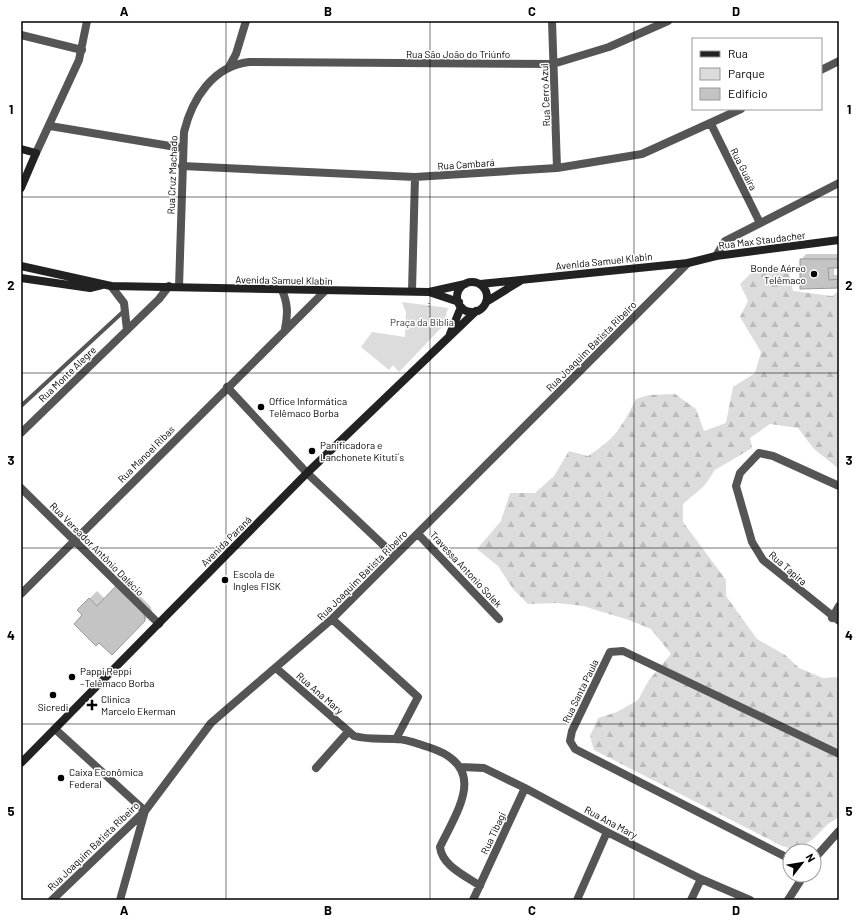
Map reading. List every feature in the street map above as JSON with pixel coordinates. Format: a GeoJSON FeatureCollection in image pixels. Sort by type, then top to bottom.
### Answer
{"type":"FeatureCollection","features":[{"type":"Feature","properties":{"kind":"main road"},"geometry":{"type":"LineString","coordinates":[[21,149],[36,153],[21,188]]}},
{"type":"Feature","properties":{"kind":"main road","name":"Rua Max Staudacher"},"geometry":{"type":"LineString","coordinates":[[688,263],[716,256],[839,240]]}},
{"type":"Feature","properties":{"kind":"main road","name":"Avenida Samuel Klabin"},"geometry":{"type":"LineString","coordinates":[[480,284],[688,263]]}},
{"type":"Feature","properties":{"kind":"main road","name":"Avenida Samuel Klabin"},"geometry":{"type":"LineString","coordinates":[[21,266],[107,285]]}},
{"type":"Feature","properties":{"kind":"main road","name":"Avenida Samuel Klabin"},"geometry":{"type":"LineString","coordinates":[[21,278],[90,288],[107,285],[325,291],[429,292],[465,284]]}},
{"type":"Feature","properties":{"kind":"main road","name":"Avenida Samuel Klabin"},"geometry":{"type":"LineString","coordinates":[[486,302],[523,279]]}},
{"type":"Feature","properties":{"kind":"main road"},"geometry":{"type":"LineString","coordinates":[[429,292],[460,305],[466,310],[476,311],[484,306],[486,302],[486,292],[480,284],[470,282],[465,284],[458,292],[460,305]]}},
{"type":"Feature","properties":{"kind":"main road","name":"Avenida Paraná"},"geometry":{"type":"LineString","coordinates":[[448,337],[460,305]]}},
{"type":"Feature","properties":{"kind":"main road","name":"Avenida Paraná"},"geometry":{"type":"LineString","coordinates":[[21,763],[307,473],[476,311]]}},
{"type":"Feature","properties":{"kind":"street"},"geometry":{"type":"LineString","coordinates":[[36,153],[50,126],[82,50],[87,21]]}},
{"type":"Feature","properties":{"kind":"street"},"geometry":{"type":"LineString","coordinates":[[229,67],[236,54],[246,21]]}},
{"type":"Feature","properties":{"kind":"street","name":"Rua Cerro Azul"},"geometry":{"type":"LineString","coordinates":[[552,21],[557,168]]}},
{"type":"Feature","properties":{"kind":"street","name":"Rua São João do Triúnfo"},"geometry":{"type":"LineString","coordinates":[[239,63],[553,64],[609,47],[668,21]]}},
{"type":"Feature","properties":{"kind":"street"},"geometry":{"type":"LineString","coordinates":[[21,35],[82,50]]}},
{"type":"Feature","properties":{"kind":"street"},"geometry":{"type":"LineString","coordinates":[[822,70],[839,61]]}},
{"type":"Feature","properties":{"kind":"street","name":"Rua Cruz Machado"},"geometry":{"type":"LineString","coordinates":[[179,287],[182,148],[188,115],[203,88],[229,67],[239,63]]}},
{"type":"Feature","properties":{"kind":"street","name":"Rua Cambará"},"geometry":{"type":"LineString","coordinates":[[182,166],[415,177],[557,168],[642,154],[739,110]]}},
{"type":"Feature","properties":{"kind":"street","name":"Rua Guaíra"},"geometry":{"type":"LineString","coordinates":[[711,124],[760,223]]}},
{"type":"Feature","properties":{"kind":"street"},"geometry":{"type":"LineString","coordinates":[[50,126],[182,148]]}},
{"type":"Feature","properties":{"kind":"street"},"geometry":{"type":"LineString","coordinates":[[412,291],[415,177]]}},
{"type":"Feature","properties":{"kind":"street"},"geometry":{"type":"LineString","coordinates":[[716,256],[725,241],[839,184]]}},
{"type":"Feature","properties":{"kind":"street","name":"Rua Joaquim Batista Ribeiro"},"geometry":{"type":"LineString","coordinates":[[52,900],[145,811],[211,723],[332,619],[688,263]]}},
{"type":"Feature","properties":{"kind":"street"},"geometry":{"type":"LineString","coordinates":[[107,285],[124,303],[127,330]]}},
{"type":"Feature","properties":{"kind":"street","name":"Rua Monte Alegre"},"geometry":{"type":"LineString","coordinates":[[21,433],[159,299],[169,286]]}},
{"type":"Feature","properties":{"kind":"street"},"geometry":{"type":"LineString","coordinates":[[282,290],[287,302],[288,312],[285,329]]}},
{"type":"Feature","properties":{"kind":"street","name":"Rua Manoel Ribas"},"geometry":{"type":"LineString","coordinates":[[21,594],[285,329],[325,291]]}},
{"type":"Feature","properties":{"kind":"street"},"geometry":{"type":"LineString","coordinates":[[227,387],[307,473],[395,556]]}},
{"type":"Feature","properties":{"kind":"street","name":"Rua Tapira"},"geometry":{"type":"LineString","coordinates":[[836,620],[763,560],[752,542],[736,486],[740,472],[759,453],[773,456],[839,486]]}},
{"type":"Feature","properties":{"kind":"street","name":"Rua Vereador Antônio Dalécio"},"geometry":{"type":"LineString","coordinates":[[21,488],[159,624]]}},
{"type":"Feature","properties":{"kind":"street","name":"Travessa Antonio Solek"},"geometry":{"type":"LineString","coordinates":[[418,534],[499,619]]}},
{"type":"Feature","properties":{"kind":"street"},"geometry":{"type":"LineString","coordinates":[[836,620],[839,606]]}},
{"type":"Feature","properties":{"kind":"street"},"geometry":{"type":"LineString","coordinates":[[332,619],[418,697],[396,739]]}},
{"type":"Feature","properties":{"kind":"street","name":"Rua Santa Paula"},"geometry":{"type":"LineString","coordinates":[[782,855],[575,749],[570,741],[572,731],[610,652],[623,651],[839,754]]}},
{"type":"Feature","properties":{"kind":"street","name":"Rua Ana Mary"},"geometry":{"type":"LineString","coordinates":[[276,668],[354,736],[366,739],[396,739],[443,752],[462,771],[484,768],[701,879],[750,900]]}},
{"type":"Feature","properties":{"kind":"street"},"geometry":{"type":"LineString","coordinates":[[55,728],[145,811],[120,900]]}},
{"type":"Feature","properties":{"kind":"street"},"geometry":{"type":"LineString","coordinates":[[316,768],[348,732]]}},
{"type":"Feature","properties":{"kind":"street"},"geometry":{"type":"LineString","coordinates":[[462,771],[463,799],[440,847],[441,854],[446,862],[480,886]]}},
{"type":"Feature","properties":{"kind":"street","name":"Rua Tibagi"},"geometry":{"type":"LineString","coordinates":[[473,900],[525,788]]}},
{"type":"Feature","properties":{"kind":"street"},"geometry":{"type":"LineString","coordinates":[[822,850],[839,831]]}},
{"type":"Feature","properties":{"kind":"street"},"geometry":{"type":"LineString","coordinates":[[577,900],[607,832]]}},
{"type":"Feature","properties":{"kind":"street"},"geometry":{"type":"LineString","coordinates":[[691,900],[701,879]]}},
{"type":"Feature","properties":{"kind":"street"},"geometry":{"type":"LineString","coordinates":[[788,900],[799,883]]}},
{"type":"Feature","properties":{"kind":"lane"},"geometry":{"type":"LineString","coordinates":[[21,406],[125,310]]}},
{"type":"Feature","properties":{"kind":"green space"},"geometry":{"type":"Polygon","coordinates":[[[772,267],[789,273],[793,291],[832,296],[839,291],[839,469],[814,449],[798,428],[770,424],[750,438],[752,448],[715,470],[704,486],[683,504],[683,522],[726,580],[726,596],[757,639],[785,655],[799,668],[823,678],[839,677],[839,817],[828,824],[807,843],[782,843],[782,846],[594,750],[590,736],[598,718],[617,712],[638,700],[649,680],[671,654],[651,629],[629,620],[583,606],[558,603],[528,604],[513,589],[498,566],[477,549],[501,521],[510,493],[535,493],[554,476],[569,451],[588,456],[597,450],[617,432],[636,399],[649,395],[675,394],[696,409],[704,431],[726,423],[733,387],[755,373],[761,352],[740,317],[748,301],[740,284],[754,270],[772,267]]]}},
{"type":"Feature","properties":{"kind":"green space","name":"Praça da Biblia"},"geometry":{"type":"Polygon","coordinates":[[[402,302],[448,308],[443,326],[399,372],[393,365],[389,370],[361,347],[372,332],[405,337],[406,312],[402,302]]]}},
{"type":"Feature","properties":{"kind":"building","name":"Bonde Aéreo Telêmaco"},"geometry":{"type":"Polygon","coordinates":[[[800,259],[839,259],[839,268],[828,268],[829,280],[839,279],[839,288],[800,289],[800,259]]]}},
{"type":"Feature","properties":{"kind":"building"},"geometry":{"type":"Polygon","coordinates":[[[116,586],[144,614],[145,621],[112,655],[99,643],[96,646],[74,624],[82,615],[77,610],[89,598],[97,606],[116,586]]]}},
{"type":"Feature","properties":{"kind":"place","name":"Bonde Aéreo Telêmaco"},"geometry":{"type":"Point","coordinates":[814,274]}},
{"type":"Feature","properties":{"kind":"place","name":"Office Informática Telêmaco Borba"},"geometry":{"type":"Point","coordinates":[261,407]}},
{"type":"Feature","properties":{"kind":"place","name":"Panificadora e Lanchonete Kituti´s"},"geometry":{"type":"Point","coordinates":[312,451]}},
{"type":"Feature","properties":{"kind":"place","name":"Escola de Ingles FISK"},"geometry":{"type":"Point","coordinates":[225,580]}},
{"type":"Feature","properties":{"kind":"place","name":"Pappi Reppi –Telêmaco Borba"},"geometry":{"type":"Point","coordinates":[72,677]}},
{"type":"Feature","properties":{"kind":"place","name":"Sicredi"},"geometry":{"type":"Point","coordinates":[53,695]}},
{"type":"Feature","properties":{"kind":"place","name":"Clinica Marcelo Ekerman"},"geometry":{"type":"Point","coordinates":[92,705]}},
{"type":"Feature","properties":{"kind":"place","name":"Caixa Econômica Federal"},"geometry":{"type":"Point","coordinates":[61,778]}}]}
